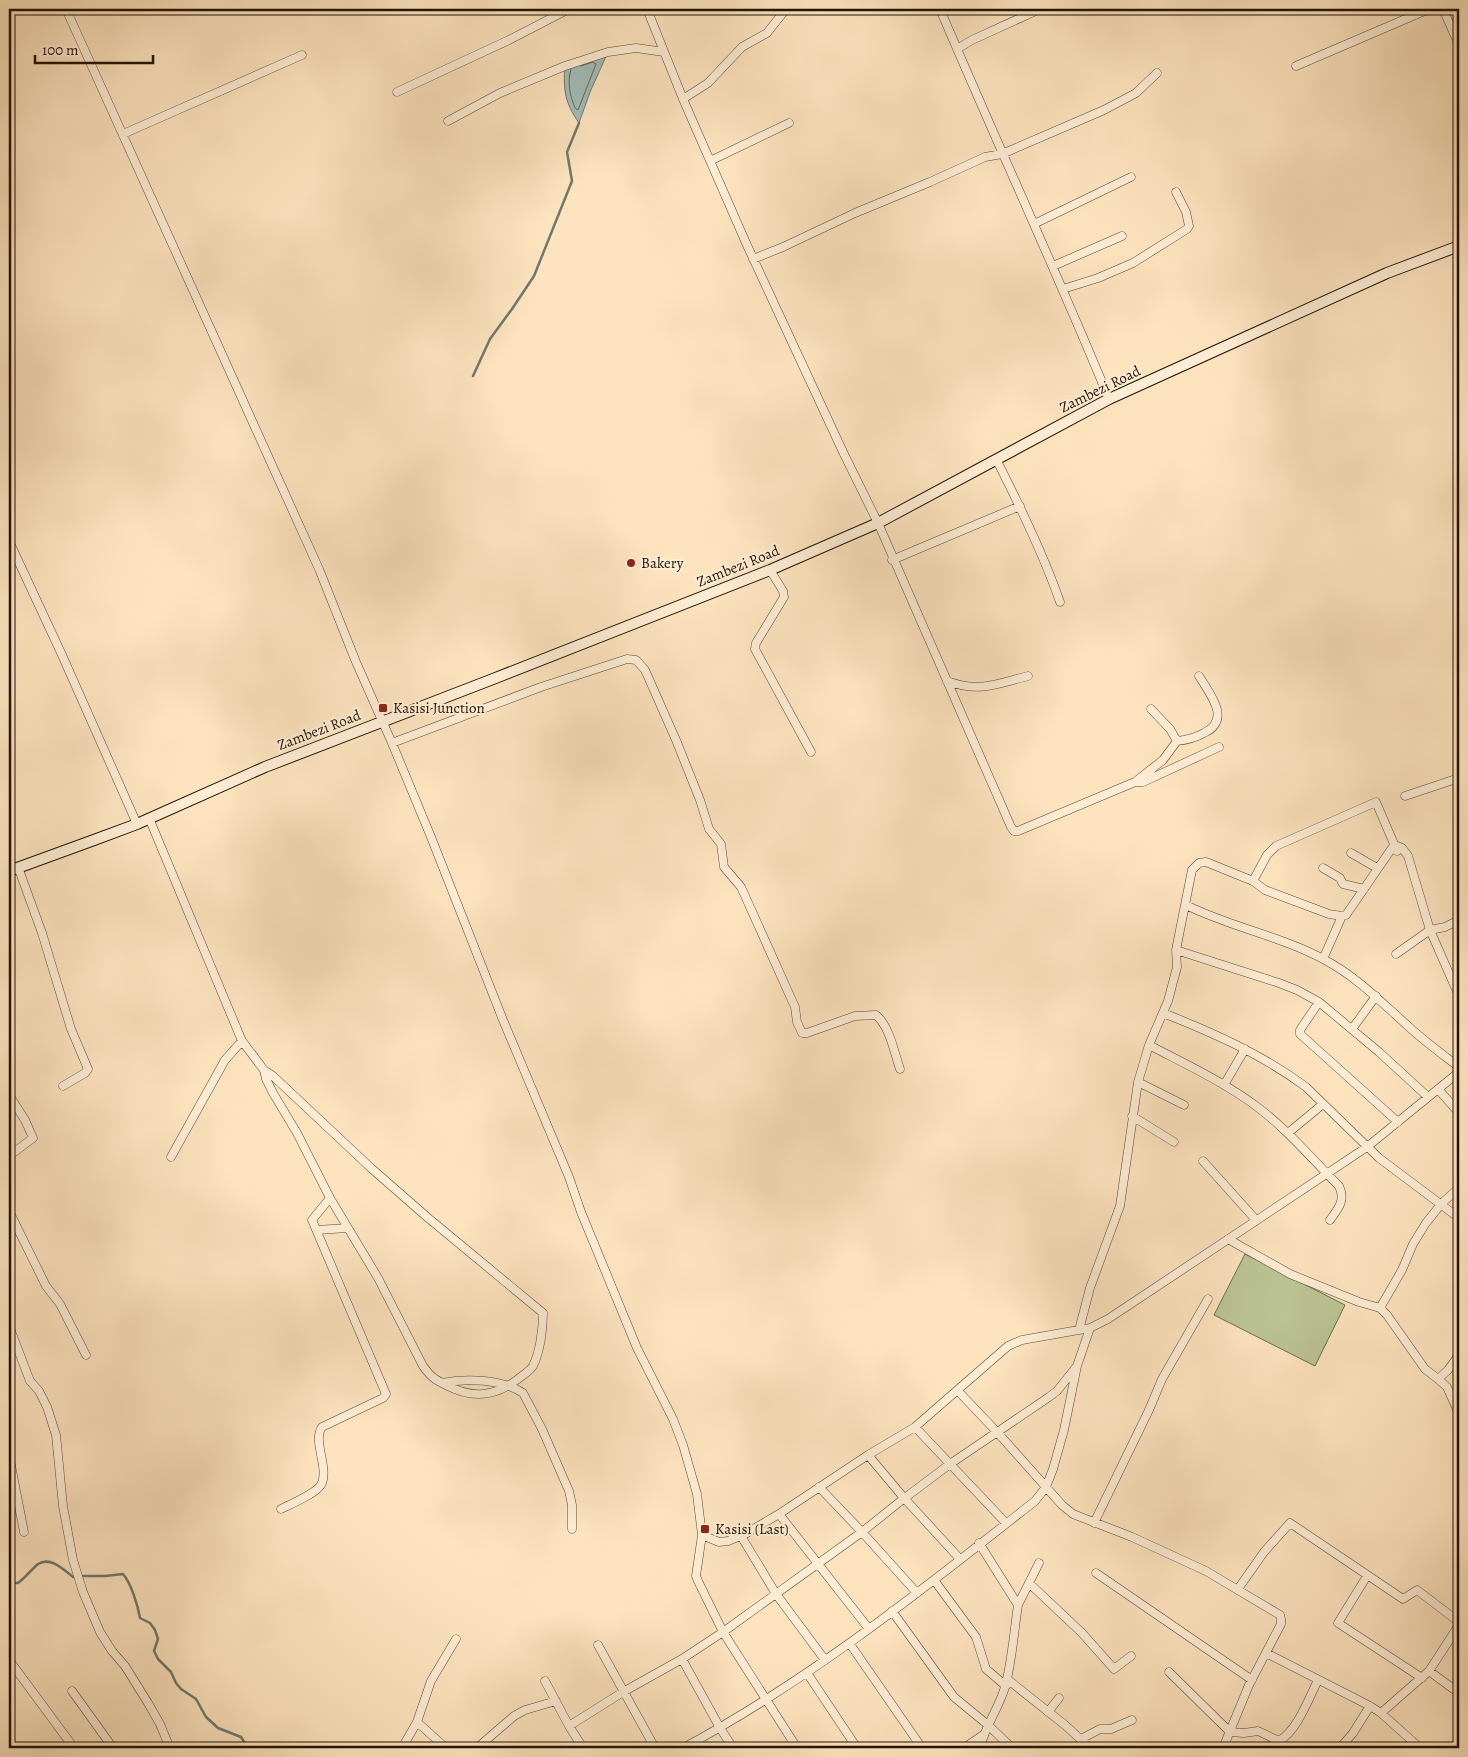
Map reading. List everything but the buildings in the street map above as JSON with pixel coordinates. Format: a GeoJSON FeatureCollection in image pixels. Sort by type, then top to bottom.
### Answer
{"type":"FeatureCollection","features":[{"type":"Feature","properties":{"kind":"main road","name":"Zambezi Road"},"geometry":{"type":"LineString","coordinates":[[13,869],[137,824],[265,767],[770,570],[878,523],[1109,399],[1387,272],[1459,246]]}},
{"type":"Feature","properties":{"kind":"street"},"geometry":{"type":"LineString","coordinates":[[66,9],[319,569],[392,743],[622,1312],[637,1348],[673,1419],[683,1445],[697,1494],[702,1535],[696,1578],[723,1632],[797,1748]]}},
{"type":"Feature","properties":{"kind":"street"},"geometry":{"type":"LineString","coordinates":[[397,92],[509,40],[569,9]]}},
{"type":"Feature","properties":{"kind":"street"},"geometry":{"type":"LineString","coordinates":[[647,9],[682,99],[753,259],[878,523],[892,560],[1010,827],[1014,831],[1018,831],[1135,782],[1163,760],[1177,741],[1193,739],[1216,726],[1218,720],[1217,709],[1213,698],[1199,676]]}},
{"type":"Feature","properties":{"kind":"street"},"geometry":{"type":"LineString","coordinates":[[682,99],[708,83],[742,47],[767,33],[786,9]]}},
{"type":"Feature","properties":{"kind":"street"},"geometry":{"type":"LineString","coordinates":[[940,9],[1002,154],[1063,289],[1109,399]]}},
{"type":"Feature","properties":{"kind":"street"},"geometry":{"type":"LineString","coordinates":[[957,49],[972,40],[1040,9]]}},
{"type":"Feature","properties":{"kind":"street"},"geometry":{"type":"LineString","coordinates":[[1296,66],[1428,9]]}},
{"type":"Feature","properties":{"kind":"street"},"geometry":{"type":"LineString","coordinates":[[1443,9],[1459,45]]}},
{"type":"Feature","properties":{"kind":"street"},"geometry":{"type":"LineString","coordinates":[[448,121],[500,93],[565,66],[608,52],[636,48],[664,52]]}},
{"type":"Feature","properties":{"kind":"street"},"geometry":{"type":"LineString","coordinates":[[123,134],[302,55]]}},
{"type":"Feature","properties":{"kind":"street"},"geometry":{"type":"LineString","coordinates":[[753,259],[985,157],[1002,154],[1104,110],[1136,93],[1157,74]]}},
{"type":"Feature","properties":{"kind":"street"},"geometry":{"type":"LineString","coordinates":[[710,161],[789,123]]}},
{"type":"Feature","properties":{"kind":"street"},"geometry":{"type":"LineString","coordinates":[[1034,224],[1131,177]]}},
{"type":"Feature","properties":{"kind":"street"},"geometry":{"type":"LineString","coordinates":[[1063,289],[1098,278],[1133,262],[1187,229],[1189,226],[1186,212],[1176,192]]}},
{"type":"Feature","properties":{"kind":"street"},"geometry":{"type":"LineString","coordinates":[[1053,266],[1122,236]]}},
{"type":"Feature","properties":{"kind":"street"},"geometry":{"type":"LineString","coordinates":[[996,459],[1020,506],[1052,578],[1060,602]]}},
{"type":"Feature","properties":{"kind":"street"},"geometry":{"type":"LineString","coordinates":[[892,560],[1020,506]]}},
{"type":"Feature","properties":{"kind":"street"},"geometry":{"type":"LineString","coordinates":[[9,542],[62,655],[137,824]]}},
{"type":"Feature","properties":{"kind":"street"},"geometry":{"type":"LineString","coordinates":[[770,570],[784,596],[756,642],[755,650],[812,752]]}},
{"type":"Feature","properties":{"kind":"street"},"geometry":{"type":"LineString","coordinates":[[392,743],[541,686],[627,659],[636,660],[644,670],[676,740],[700,800],[709,829],[721,844],[724,866],[741,887],[794,1007],[802,1033],[808,1033],[855,1016],[876,1015],[880,1018],[888,1033],[900,1070]]}},
{"type":"Feature","properties":{"kind":"street"},"geometry":{"type":"LineString","coordinates":[[947,681],[958,685],[983,688],[1028,676]]}},
{"type":"Feature","properties":{"kind":"street"},"geometry":{"type":"LineString","coordinates":[[1151,709],[1170,729],[1177,741]]}},
{"type":"Feature","properties":{"kind":"street"},"geometry":{"type":"LineString","coordinates":[[1135,782],[1143,782],[1219,747]]}},
{"type":"Feature","properties":{"kind":"street"},"geometry":{"type":"LineString","coordinates":[[1405,796],[1459,778]]}},
{"type":"Feature","properties":{"kind":"street"},"geometry":{"type":"LineString","coordinates":[[1253,881],[1267,855],[1276,846],[1376,802],[1397,851]]}},
{"type":"Feature","properties":{"kind":"street"},"geometry":{"type":"LineString","coordinates":[[149,818],[242,1041],[264,1070],[273,1076],[371,1168],[543,1313],[543,1327],[532,1368],[508,1387],[488,1393],[470,1395],[431,1378],[378,1278],[347,1228],[297,1133],[273,1093],[264,1070]]}},
{"type":"Feature","properties":{"kind":"street"},"geometry":{"type":"LineString","coordinates":[[1397,851],[1397,846],[1402,848],[1408,856],[1430,930],[1459,996]]}},
{"type":"Feature","properties":{"kind":"street"},"geometry":{"type":"LineString","coordinates":[[1079,1330],[1090,1288],[1120,1206],[1138,1082],[1163,1013],[1177,967],[1176,950],[1192,870],[1199,863],[1206,862],[1253,881],[1265,890],[1329,914],[1342,916],[1346,915],[1392,848],[1397,851]]}},
{"type":"Feature","properties":{"kind":"street"},"geometry":{"type":"LineString","coordinates":[[1351,854],[1377,868]]}},
{"type":"Feature","properties":{"kind":"street"},"geometry":{"type":"LineString","coordinates":[[1323,868],[1340,878],[1343,884],[1364,889]]}},
{"type":"Feature","properties":{"kind":"street"},"geometry":{"type":"LineString","coordinates":[[13,869],[44,941],[70,1029],[88,1069],[85,1073],[63,1086]]}},
{"type":"Feature","properties":{"kind":"street"},"geometry":{"type":"LineString","coordinates":[[1186,904],[1209,916],[1260,933],[1323,959],[1360,982],[1408,1027],[1459,1067]]}},
{"type":"Feature","properties":{"kind":"street"},"geometry":{"type":"LineString","coordinates":[[1323,959],[1342,916]]}},
{"type":"Feature","properties":{"kind":"street"},"geometry":{"type":"LineString","coordinates":[[1396,954],[1430,930],[1445,927],[1459,920]]}},
{"type":"Feature","properties":{"kind":"street"},"geometry":{"type":"LineString","coordinates":[[1176,950],[1279,982],[1319,1002],[1428,1096]]}},
{"type":"Feature","properties":{"kind":"street"},"geometry":{"type":"LineString","coordinates":[[1352,1029],[1376,996]]}},
{"type":"Feature","properties":{"kind":"street"},"geometry":{"type":"LineString","coordinates":[[1319,1002],[1300,1030],[1300,1034],[1398,1122]]}},
{"type":"Feature","properties":{"kind":"street"},"geometry":{"type":"LineString","coordinates":[[1163,1013],[1245,1048],[1297,1080],[1391,1168],[1442,1203],[1459,1218]]}},
{"type":"Feature","properties":{"kind":"street"},"geometry":{"type":"LineString","coordinates":[[171,1157],[225,1060],[242,1041]]}},
{"type":"Feature","properties":{"kind":"street"},"geometry":{"type":"LineString","coordinates":[[1150,1045],[1224,1085],[1255,1105],[1288,1133],[1339,1186],[1343,1200],[1330,1220]]}},
{"type":"Feature","properties":{"kind":"street"},"geometry":{"type":"LineString","coordinates":[[1224,1085],[1245,1048]]}},
{"type":"Feature","properties":{"kind":"street"},"geometry":{"type":"LineString","coordinates":[[702,1535],[723,1542],[741,1536],[780,1514],[868,1455],[915,1427],[958,1391],[972,1376],[1013,1343],[1090,1328],[1119,1312],[1367,1147],[1459,1072]]}},
{"type":"Feature","properties":{"kind":"street"},"geometry":{"type":"LineString","coordinates":[[1138,1082],[1184,1105]]}},
{"type":"Feature","properties":{"kind":"street"},"geometry":{"type":"LineString","coordinates":[[1438,1089],[1459,1113]]}},
{"type":"Feature","properties":{"kind":"street"},"geometry":{"type":"LineString","coordinates":[[9,1095],[25,1120],[33,1138],[9,1156]]}},
{"type":"Feature","properties":{"kind":"street"},"geometry":{"type":"LineString","coordinates":[[1288,1133],[1323,1104]]}},
{"type":"Feature","properties":{"kind":"street"},"geometry":{"type":"LineString","coordinates":[[1132,1116],[1174,1142]]}},
{"type":"Feature","properties":{"kind":"street"},"geometry":{"type":"LineString","coordinates":[[1203,1161],[1256,1220]]}},
{"type":"Feature","properties":{"kind":"street"},"geometry":{"type":"LineString","coordinates":[[1380,1308],[1426,1223],[1442,1203],[1459,1188]]}},
{"type":"Feature","properties":{"kind":"street"},"geometry":{"type":"LineString","coordinates":[[281,1509],[317,1490],[321,1484],[324,1477],[319,1435],[322,1427],[383,1398],[386,1394],[312,1220],[330,1198]]}},
{"type":"Feature","properties":{"kind":"street"},"geometry":{"type":"LineString","coordinates":[[9,1210],[46,1286],[60,1304],[86,1356]]}},
{"type":"Feature","properties":{"kind":"street"},"geometry":{"type":"LineString","coordinates":[[317,1230],[347,1228]]}},
{"type":"Feature","properties":{"kind":"street"},"geometry":{"type":"LineString","coordinates":[[1228,1239],[1290,1274],[1359,1302],[1380,1308],[1425,1369],[1447,1387],[1459,1414]]}},
{"type":"Feature","properties":{"kind":"street"},"geometry":{"type":"LineString","coordinates":[[1094,1523],[1162,1379],[1208,1300]]}},
{"type":"Feature","properties":{"kind":"street"},"geometry":{"type":"LineString","coordinates":[[9,1326],[30,1381],[39,1391],[47,1407],[56,1435],[63,1506],[73,1560],[83,1592],[100,1632],[136,1683],[160,1724],[169,1746],[168,1748]]}},
{"type":"Feature","properties":{"kind":"street"},"geometry":{"type":"LineString","coordinates":[[682,1748],[766,1700],[850,1644],[1035,1501],[1046,1487],[1060,1446],[1077,1366],[1090,1328]]}},
{"type":"Feature","properties":{"kind":"street"},"geometry":{"type":"LineString","coordinates":[[1438,1379],[1448,1370],[1459,1355]]}},
{"type":"Feature","properties":{"kind":"street"},"geometry":{"type":"LineString","coordinates":[[569,1726],[623,1692],[682,1659],[723,1632],[862,1532],[950,1464],[1049,1397],[1077,1366]]}},
{"type":"Feature","properties":{"kind":"street"},"geometry":{"type":"LineString","coordinates":[[442,1383],[457,1380],[492,1382],[518,1390],[523,1394],[542,1429],[569,1491],[572,1505],[572,1529]]}},
{"type":"Feature","properties":{"kind":"street"},"geometry":{"type":"LineString","coordinates":[[958,1391],[1067,1509],[1094,1523],[1176,1556],[1272,1609],[1281,1618],[1281,1624],[1252,1680],[1222,1748]]}},
{"type":"Feature","properties":{"kind":"street"},"geometry":{"type":"LineString","coordinates":[[915,1427],[1006,1523]]}},
{"type":"Feature","properties":{"kind":"street"},"geometry":{"type":"LineString","coordinates":[[9,1455],[24,1532]]}},
{"type":"Feature","properties":{"kind":"street"},"geometry":{"type":"LineString","coordinates":[[868,1455],[904,1498],[960,1559]]}},
{"type":"Feature","properties":{"kind":"street"},"geometry":{"type":"LineString","coordinates":[[819,1487],[916,1593]]}},
{"type":"Feature","properties":{"kind":"street"},"geometry":{"type":"LineString","coordinates":[[780,1514],[869,1629]]}},
{"type":"Feature","properties":{"kind":"street"},"geometry":{"type":"LineString","coordinates":[[1238,1589],[1264,1552],[1289,1523],[1403,1600],[1416,1590],[1459,1624],[1429,1671],[1381,1713]]}},
{"type":"Feature","properties":{"kind":"street"},"geometry":{"type":"LineString","coordinates":[[741,1536],[776,1594],[825,1660]]}},
{"type":"Feature","properties":{"kind":"street"},"geometry":{"type":"LineString","coordinates":[[979,1543],[1018,1605]]}},
{"type":"Feature","properties":{"kind":"street"},"geometry":{"type":"LineString","coordinates":[[980,1748],[983,1735],[999,1705],[1006,1682],[1018,1605],[1039,1562]]}},
{"type":"Feature","properties":{"kind":"street"},"geometry":{"type":"LineString","coordinates":[[1096,1574],[1252,1680]]}},
{"type":"Feature","properties":{"kind":"street"},"geometry":{"type":"LineString","coordinates":[[1367,1576],[1338,1623],[1422,1678]]}},
{"type":"Feature","properties":{"kind":"street"},"geometry":{"type":"LineString","coordinates":[[934,1580],[976,1637],[986,1669],[1048,1712],[1090,1748]]}},
{"type":"Feature","properties":{"kind":"street"},"geometry":{"type":"LineString","coordinates":[[1029,1583],[1082,1633],[1114,1669],[1132,1656]]}},
{"type":"Feature","properties":{"kind":"street"},"geometry":{"type":"LineString","coordinates":[[892,1611],[954,1697],[1012,1748]]}},
{"type":"Feature","properties":{"kind":"street"},"geometry":{"type":"LineString","coordinates":[[402,1748],[417,1722],[431,1681],[456,1639]]}},
{"type":"Feature","properties":{"kind":"street"},"geometry":{"type":"LineString","coordinates":[[850,1644],[922,1748]]}},
{"type":"Feature","properties":{"kind":"street"},"geometry":{"type":"LineString","coordinates":[[598,1645],[655,1748]]}},
{"type":"Feature","properties":{"kind":"street"},"geometry":{"type":"LineString","coordinates":[[1266,1653],[1370,1706],[1381,1713],[1420,1748]]}},
{"type":"Feature","properties":{"kind":"street"},"geometry":{"type":"LineString","coordinates":[[682,1659],[733,1748]]}},
{"type":"Feature","properties":{"kind":"street"},"geometry":{"type":"LineString","coordinates":[[9,1660],[74,1748]]}},
{"type":"Feature","properties":{"kind":"street"},"geometry":{"type":"LineString","coordinates":[[1429,1671],[1459,1693]]}},
{"type":"Feature","properties":{"kind":"street"},"geometry":{"type":"LineString","coordinates":[[1169,1672],[1230,1732],[1258,1731],[1273,1739],[1282,1740],[1297,1722],[1318,1680]]}},
{"type":"Feature","properties":{"kind":"street"},"geometry":{"type":"LineString","coordinates":[[806,1673],[857,1748]]}},
{"type":"Feature","properties":{"kind":"street"},"geometry":{"type":"LineString","coordinates":[[545,1681],[582,1746],[572,1748]]}},
{"type":"Feature","properties":{"kind":"street"},"geometry":{"type":"LineString","coordinates":[[72,1691],[113,1748]]}},
{"type":"Feature","properties":{"kind":"street"},"geometry":{"type":"LineString","coordinates":[[1048,1712],[1060,1698]]}},
{"type":"Feature","properties":{"kind":"street"},"geometry":{"type":"LineString","coordinates":[[478,1748],[514,1716],[525,1710],[556,1701]]}},
{"type":"Feature","properties":{"kind":"street"},"geometry":{"type":"LineString","coordinates":[[1340,1748],[1354,1733],[1370,1706]]}},
{"type":"Feature","properties":{"kind":"street"},"geometry":{"type":"LineString","coordinates":[[1081,1739],[1100,1729],[1111,1729],[1132,1720]]}},
{"type":"Feature","properties":{"kind":"street"},"geometry":{"type":"LineString","coordinates":[[417,1722],[446,1748]]}},
{"type":"Feature","properties":{"kind":"street"},"geometry":{"type":"LineString","coordinates":[[964,1748],[983,1735]]}},
{"type":"Feature","properties":{"kind":"green space"},"geometry":{"type":"Polygon","coordinates":[[[1245,1254],[1345,1305],[1315,1366],[1214,1315],[1245,1254]]]}},
{"type":"Feature","properties":{"kind":"water"},"geometry":{"type":"Polygon","coordinates":[[[608,52],[590,92],[579,123],[566,96],[564,82],[565,66],[608,52]]]}},
{"type":"Feature","properties":{"kind":"waterway"},"geometry":{"type":"LineString","coordinates":[[473,376],[490,339],[534,276],[572,181],[567,152],[579,123]]}},
{"type":"Feature","properties":{"kind":"waterway"},"geometry":{"type":"LineString","coordinates":[[9,1583],[18,1583],[38,1564],[43,1562],[57,1565],[75,1577]]}},
{"type":"Feature","properties":{"kind":"waterway"},"geometry":{"type":"LineString","coordinates":[[82,1576],[123,1574],[134,1595],[140,1618],[150,1623],[155,1630],[158,1639],[154,1651],[158,1659],[171,1672],[181,1689],[196,1699],[206,1717],[218,1728],[241,1737],[248,1748]]}},
{"type":"Feature","properties":{"kind":"place","name":"Bakery"},"geometry":{"type":"Point","coordinates":[631,563]}},
{"type":"Feature","properties":{"kind":"place","name":"Kasisi Junction"},"geometry":{"type":"Point","coordinates":[383,708]}},
{"type":"Feature","properties":{"kind":"place","name":"Kasisi (Last)"},"geometry":{"type":"Point","coordinates":[705,1529]}}]}
